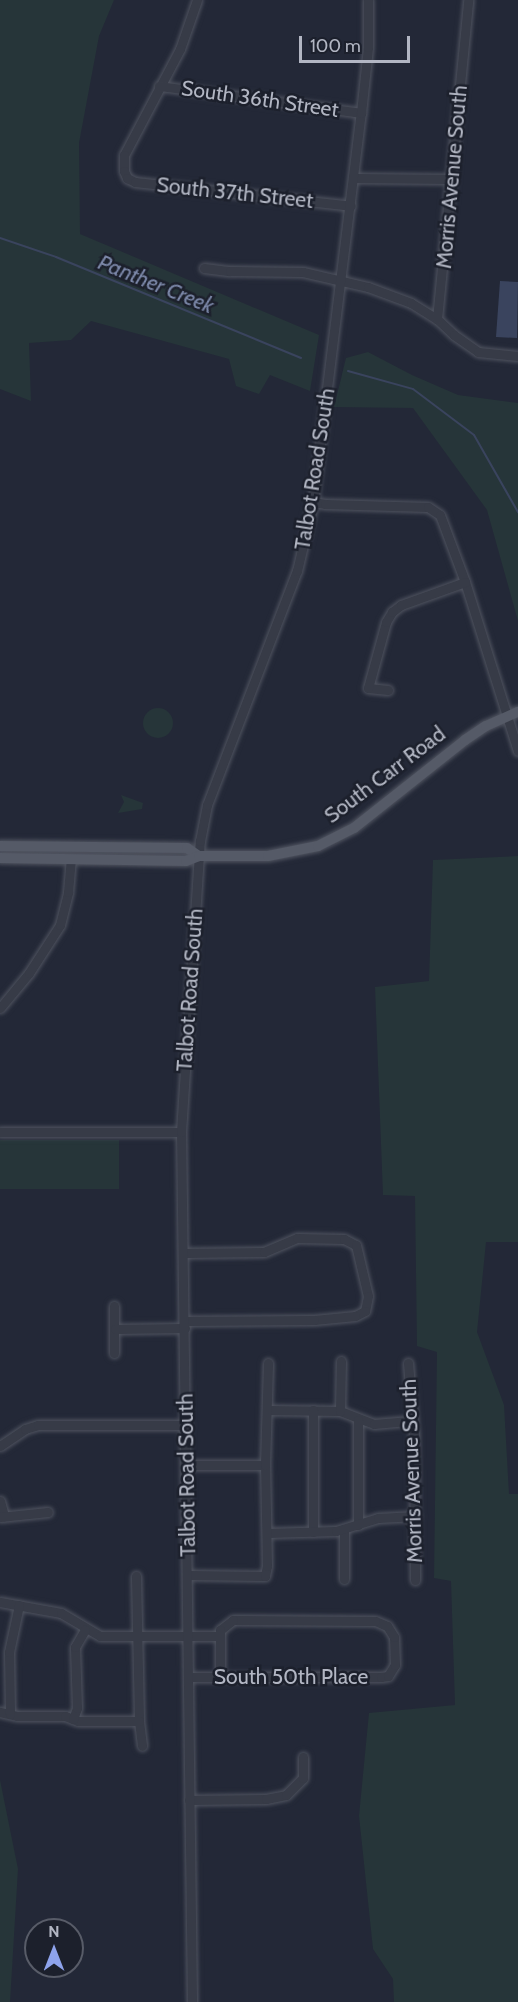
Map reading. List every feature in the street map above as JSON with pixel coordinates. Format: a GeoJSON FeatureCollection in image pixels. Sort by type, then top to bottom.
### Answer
{"type":"FeatureCollection","features":[{"type":"Feature","properties":{"kind":"main road","name":"South Carr Road"},"geometry":{"type":"LineString","coordinates":[[199,855],[268,856],[318,846],[354,828],[465,740],[513,713]]}},
{"type":"Feature","properties":{"kind":"main road"},"geometry":{"type":"LineString","coordinates":[[0,846],[187,848],[199,855]]}},
{"type":"Feature","properties":{"kind":"main road"},"geometry":{"type":"LineString","coordinates":[[0,858],[186,861],[199,855]]}},
{"type":"Feature","properties":{"kind":"street"},"geometry":{"type":"LineString","coordinates":[[159,86],[180,49],[197,0]]}},
{"type":"Feature","properties":{"kind":"street","name":"Talbot Road South"},"geometry":{"type":"LineString","coordinates":[[192,2002],[181,1131],[199,855],[207,805],[297,571],[314,502],[351,206],[368,47],[368,0]]}},
{"type":"Feature","properties":{"kind":"street","name":"Morris Avenue South"},"geometry":{"type":"LineString","coordinates":[[437,319],[468,0]]}},
{"type":"Feature","properties":{"kind":"street","name":"South 36th Street"},"geometry":{"type":"LineString","coordinates":[[159,86],[361,113]]}},
{"type":"Feature","properties":{"kind":"street","name":"South 37th Street"},"geometry":{"type":"LineString","coordinates":[[159,86],[124,155],[124,171],[127,178],[135,182],[351,206]]}},
{"type":"Feature","properties":{"kind":"street"},"geometry":{"type":"LineString","coordinates":[[354,178],[451,179]]}},
{"type":"Feature","properties":{"kind":"street"},"geometry":{"type":"LineString","coordinates":[[204,268],[230,271],[258,269],[303,272],[341,280],[394,295],[437,319],[460,341],[478,352],[518,356]]}},
{"type":"Feature","properties":{"kind":"street"},"geometry":{"type":"LineString","coordinates":[[314,502],[428,507],[437,512],[513,713],[518,751]]}},
{"type":"Feature","properties":{"kind":"street"},"geometry":{"type":"LineString","coordinates":[[388,690],[368,688],[386,622],[392,612],[401,605],[465,582]]}},
{"type":"Feature","properties":{"kind":"street"},"geometry":{"type":"LineString","coordinates":[[0,1008],[28,973],[60,925],[68,892],[71,859]]}},
{"type":"Feature","properties":{"kind":"street"},"geometry":{"type":"LineString","coordinates":[[0,1132],[181,1131]]}},
{"type":"Feature","properties":{"kind":"street"},"geometry":{"type":"LineString","coordinates":[[114,1329],[324,1319],[360,1314],[368,1304],[356,1245],[344,1239],[297,1238],[264,1252],[184,1253]]}},
{"type":"Feature","properties":{"kind":"street"},"geometry":{"type":"LineString","coordinates":[[114,1306],[114,1353]]}},
{"type":"Feature","properties":{"kind":"street"},"geometry":{"type":"LineString","coordinates":[[340,1411],[341,1362]]}},
{"type":"Feature","properties":{"kind":"street"},"geometry":{"type":"LineString","coordinates":[[188,1575],[265,1576],[267,1566],[265,1465],[268,1363]]}},
{"type":"Feature","properties":{"kind":"street","name":"Morris Avenue South"},"geometry":{"type":"LineString","coordinates":[[408,1363],[410,1421],[414,1434],[415,1580]]}},
{"type":"Feature","properties":{"kind":"street"},"geometry":{"type":"LineString","coordinates":[[267,1410],[340,1411],[374,1424],[410,1421]]}},
{"type":"Feature","properties":{"kind":"street"},"geometry":{"type":"LineString","coordinates":[[313,1410],[313,1532]]}},
{"type":"Feature","properties":{"kind":"street"},"geometry":{"type":"LineString","coordinates":[[358,1419],[358,1525]]}},
{"type":"Feature","properties":{"kind":"street"},"geometry":{"type":"LineString","coordinates":[[0,1446],[25,1430],[38,1425],[186,1425]]}},
{"type":"Feature","properties":{"kind":"street"},"geometry":{"type":"LineString","coordinates":[[187,1465],[265,1465]]}},
{"type":"Feature","properties":{"kind":"street"},"geometry":{"type":"LineString","coordinates":[[0,1501],[2,1516],[48,1512]]}},
{"type":"Feature","properties":{"kind":"street"},"geometry":{"type":"LineString","coordinates":[[267,1533],[344,1529],[391,1516],[416,1516]]}},
{"type":"Feature","properties":{"kind":"street"},"geometry":{"type":"LineString","coordinates":[[344,1529],[345,1579]]}},
{"type":"Feature","properties":{"kind":"street"},"geometry":{"type":"LineString","coordinates":[[136,1576],[139,1721],[142,1746]]}},
{"type":"Feature","properties":{"kind":"street"},"geometry":{"type":"LineString","coordinates":[[0,1602],[61,1613],[72,1618],[85,1630],[100,1636],[219,1636],[220,1677]]}},
{"type":"Feature","properties":{"kind":"street"},"geometry":{"type":"LineString","coordinates":[[10,1714],[9,1652],[19,1605]]}},
{"type":"Feature","properties":{"kind":"street","name":"South 50th Place"},"geometry":{"type":"LineString","coordinates":[[188,1677],[381,1677],[392,1671],[394,1637],[387,1626],[375,1621],[233,1620],[224,1625],[219,1636]]}},
{"type":"Feature","properties":{"kind":"street"},"geometry":{"type":"LineString","coordinates":[[73,1719],[76,1708],[75,1647],[85,1630]]}},
{"type":"Feature","properties":{"kind":"street"},"geometry":{"type":"LineString","coordinates":[[0,1712],[73,1719],[139,1721]]}},
{"type":"Feature","properties":{"kind":"street"},"geometry":{"type":"LineString","coordinates":[[189,1800],[266,1799],[286,1795],[303,1778],[303,1757]]}},
{"type":"Feature","properties":{"kind":"shaded area"},"geometry":{"type":"Polygon","coordinates":[[[0,0],[114,0],[99,36],[79,143],[80,234],[319,335],[310,391],[270,375],[259,394],[236,386],[229,359],[91,321],[71,340],[29,343],[31,401],[0,389],[0,0]]]}},
{"type":"Feature","properties":{"kind":"shaded area"},"geometry":{"type":"Polygon","coordinates":[[[368,352],[458,395],[518,403],[518,621],[487,510],[413,408],[334,407],[346,358],[368,352]]]}},
{"type":"Feature","properties":{"kind":"shaded area"},"geometry":{"type":"Polygon","coordinates":[[[158,708],[169,712],[173,723],[169,734],[158,738],[147,734],[143,723],[147,712],[158,708]]]}},
{"type":"Feature","properties":{"kind":"shaded area"},"geometry":{"type":"Polygon","coordinates":[[[121,795],[143,803],[142,809],[118,813],[124,802],[121,795]]]}},
{"type":"Feature","properties":{"kind":"shaded area"},"geometry":{"type":"Polygon","coordinates":[[[518,856],[518,1242],[486,1242],[477,1332],[504,1405],[509,1494],[518,1494],[518,2002],[394,2002],[393,1979],[373,1949],[359,1816],[369,1713],[455,1705],[451,1581],[434,1578],[437,1352],[417,1346],[415,1196],[383,1195],[375,987],[429,981],[433,860],[518,856]]]}},
{"type":"Feature","properties":{"kind":"shaded area"},"geometry":{"type":"Polygon","coordinates":[[[0,1140],[119,1140],[119,1189],[0,1189],[0,1140]]]}},
{"type":"Feature","properties":{"kind":"shaded area"},"geometry":{"type":"Polygon","coordinates":[[[0,1780],[18,1869],[10,2002],[0,2002],[0,1780]]]}},
{"type":"Feature","properties":{"kind":"water"},"geometry":{"type":"Polygon","coordinates":[[[500,281],[518,282],[517,338],[496,337],[500,281]]]}},
{"type":"Feature","properties":{"kind":"waterway","name":"Panther Creek"},"geometry":{"type":"LineString","coordinates":[[0,238],[56,257],[301,358]]}},
{"type":"Feature","properties":{"kind":"waterway","name":"Panther Creek"},"geometry":{"type":"LineString","coordinates":[[348,371],[413,389],[474,435],[518,512]]}}]}
